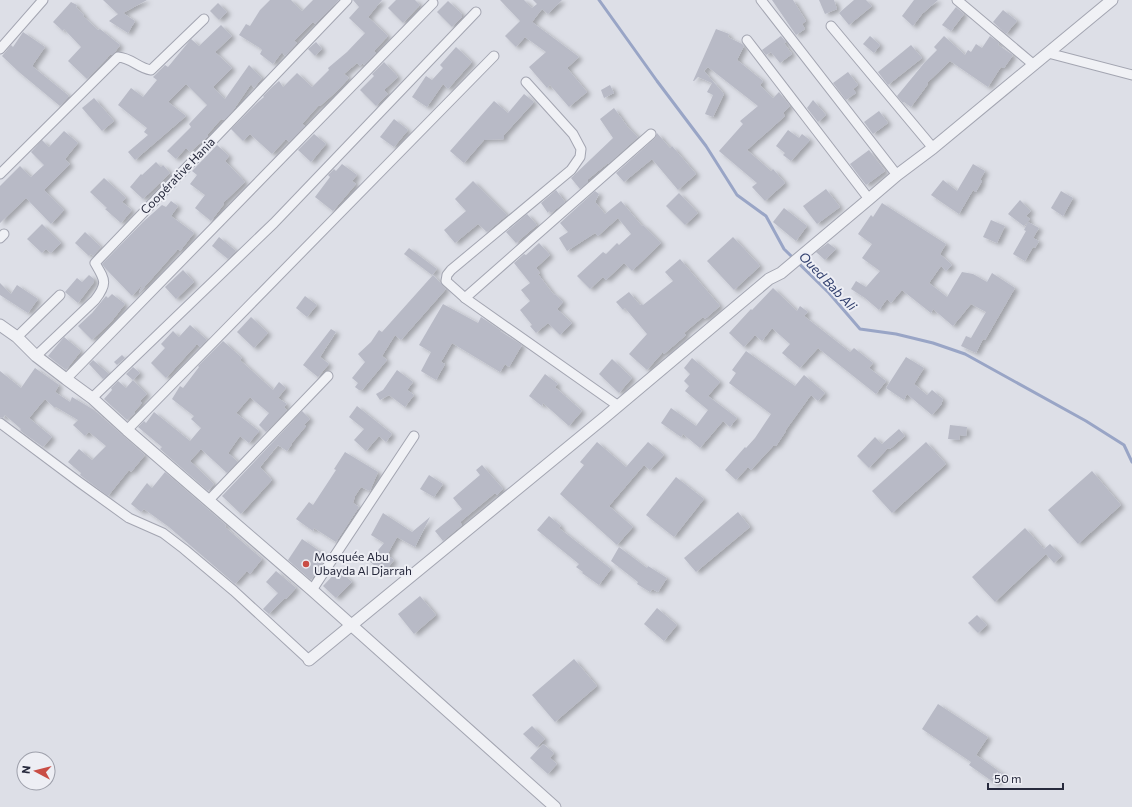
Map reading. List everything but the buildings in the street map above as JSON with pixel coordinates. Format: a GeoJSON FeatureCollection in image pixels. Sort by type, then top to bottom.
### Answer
{"type":"FeatureCollection","features":[{"type":"Feature","properties":{"kind":"street"},"geometry":{"type":"LineString","coordinates":[[0,49],[43,0]]}},
{"type":"Feature","properties":{"kind":"street","name":"Coopérative Hania"},"geometry":{"type":"LineString","coordinates":[[36,356],[95,300],[103,289],[104,282],[95,263],[347,0]]}},
{"type":"Feature","properties":{"kind":"street"},"geometry":{"type":"LineString","coordinates":[[761,0],[896,175]]}},
{"type":"Feature","properties":{"kind":"street"},"geometry":{"type":"LineString","coordinates":[[957,0],[1034,65]]}},
{"type":"Feature","properties":{"kind":"street"},"geometry":{"type":"LineString","coordinates":[[0,423],[129,518],[163,534],[184,549],[309,660],[352,626],[769,279],[781,273],[896,175],[933,148],[1112,0]]}},
{"type":"Feature","properties":{"kind":"street"},"geometry":{"type":"LineString","coordinates":[[66,379],[433,4]]}},
{"type":"Feature","properties":{"kind":"street"},"geometry":{"type":"LineString","coordinates":[[92,398],[274,223],[476,12]]}},
{"type":"Feature","properties":{"kind":"street"},"geometry":{"type":"LineString","coordinates":[[0,174],[118,57],[127,58],[145,69],[151,70],[204,19]]}},
{"type":"Feature","properties":{"kind":"street"},"geometry":{"type":"LineString","coordinates":[[831,26],[933,148]]}},
{"type":"Feature","properties":{"kind":"street"},"geometry":{"type":"LineString","coordinates":[[747,40],[869,199]]}},
{"type":"Feature","properties":{"kind":"street"},"geometry":{"type":"LineString","coordinates":[[1048,53],[1132,75]]}},
{"type":"Feature","properties":{"kind":"street"},"geometry":{"type":"LineString","coordinates":[[127,430],[494,56]]}},
{"type":"Feature","properties":{"kind":"street"},"geometry":{"type":"LineString","coordinates":[[526,82],[573,134],[581,149],[580,158],[571,170],[451,270],[447,275],[446,281],[465,298],[618,405]]}},
{"type":"Feature","properties":{"kind":"street"},"geometry":{"type":"LineString","coordinates":[[465,298],[651,134]]}},
{"type":"Feature","properties":{"kind":"street"},"geometry":{"type":"LineString","coordinates":[[16,337],[60,295]]}},
{"type":"Feature","properties":{"kind":"street"},"geometry":{"type":"LineString","coordinates":[[0,326],[16,337],[36,356],[92,398],[312,590],[555,807]]}},
{"type":"Feature","properties":{"kind":"street"},"geometry":{"type":"LineString","coordinates":[[209,500],[328,376]]}},
{"type":"Feature","properties":{"kind":"street"},"geometry":{"type":"LineString","coordinates":[[312,590],[414,436]]}},
{"type":"Feature","properties":{"kind":"waterway","name":"Oued Bab Ali"},"geometry":{"type":"LineString","coordinates":[[599,0],[706,146],[737,195],[766,216],[784,249],[829,293],[860,329],[896,334],[933,343],[965,354],[1086,421],[1124,445],[1132,462]]}},
{"type":"Feature","properties":{"kind":"place","name":"Mosquée Abu Ubayda Al Djarrah"},"geometry":{"type":"Point","coordinates":[306,564]}}]}
